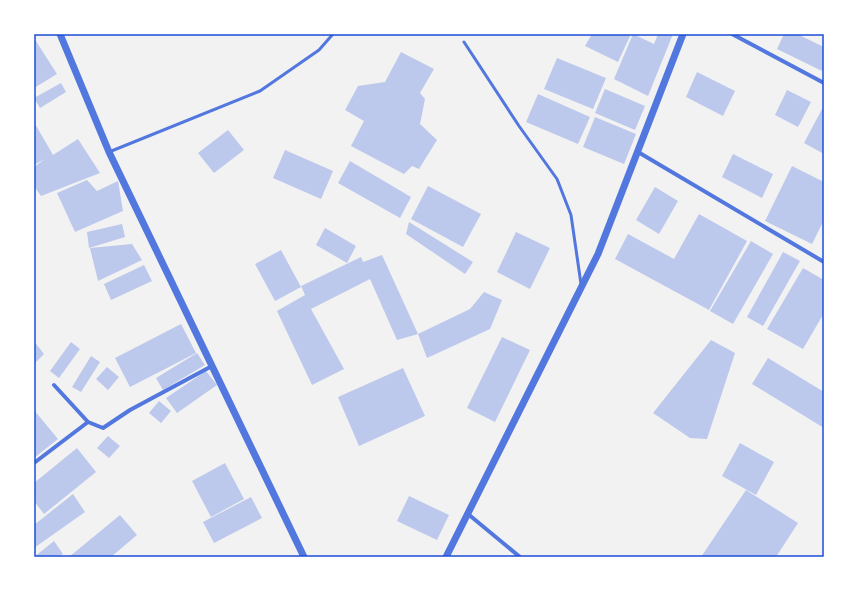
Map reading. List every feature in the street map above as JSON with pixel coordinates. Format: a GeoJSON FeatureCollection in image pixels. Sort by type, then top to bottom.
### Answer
{"type":"FeatureCollection","features":[{"type":"Feature","properties":{"kind":"street"},"geometry":{"type":"LineString","coordinates":[[60,34],[109,152],[304,557]]}},
{"type":"Feature","properties":{"kind":"street"},"geometry":{"type":"LineString","coordinates":[[446,557],[598,254],[683,34]]}},
{"type":"Feature","properties":{"kind":"street"},"geometry":{"type":"LineString","coordinates":[[732,34],[824,83]]}},
{"type":"Feature","properties":{"kind":"street"},"geometry":{"type":"LineString","coordinates":[[638,152],[824,262]]}},
{"type":"Feature","properties":{"kind":"street"},"geometry":{"type":"LineString","coordinates":[[54,385],[88,422],[103,428],[130,410],[212,366]]}},
{"type":"Feature","properties":{"kind":"street"},"geometry":{"type":"LineString","coordinates":[[34,463],[88,422]]}},
{"type":"Feature","properties":{"kind":"street"},"geometry":{"type":"LineString","coordinates":[[468,514],[520,557]]}},
{"type":"Feature","properties":{"kind":"lane"},"geometry":{"type":"LineString","coordinates":[[109,152],[260,91],[319,50],[333,34]]}},
{"type":"Feature","properties":{"kind":"lane"},"geometry":{"type":"LineString","coordinates":[[464,42],[519,126],[557,179],[571,215],[581,288]]}},
{"type":"Feature","properties":{"kind":"building"},"geometry":{"type":"Polygon","coordinates":[[[592,34],[631,34],[618,62],[585,46],[592,34]]]}},
{"type":"Feature","properties":{"kind":"building"},"geometry":{"type":"Polygon","coordinates":[[[633,34],[654,44],[658,34],[673,34],[648,96],[614,79],[633,34]]]}},
{"type":"Feature","properties":{"kind":"building"},"geometry":{"type":"Polygon","coordinates":[[[784,34],[797,34],[824,47],[824,67],[822,71],[777,49],[784,34]]]}},
{"type":"Feature","properties":{"kind":"building"},"geometry":{"type":"Polygon","coordinates":[[[34,38],[57,74],[34,88],[34,38]]]}},
{"type":"Feature","properties":{"kind":"building"},"geometry":{"type":"Polygon","coordinates":[[[401,52],[434,69],[420,93],[425,99],[420,124],[437,140],[419,169],[412,166],[404,174],[351,146],[364,121],[345,110],[358,86],[385,82],[401,52]]]}},
{"type":"Feature","properties":{"kind":"building"},"geometry":{"type":"Polygon","coordinates":[[[557,58],[606,78],[593,109],[544,89],[557,58]]]}},
{"type":"Feature","properties":{"kind":"building"},"geometry":{"type":"Polygon","coordinates":[[[697,72],[735,91],[723,116],[686,97],[697,72]]]}},
{"type":"Feature","properties":{"kind":"building"},"geometry":{"type":"Polygon","coordinates":[[[61,83],[66,92],[40,108],[34,98],[61,83]]]}},
{"type":"Feature","properties":{"kind":"building"},"geometry":{"type":"Polygon","coordinates":[[[605,89],[645,106],[635,130],[595,113],[605,89]]]}},
{"type":"Feature","properties":{"kind":"building"},"geometry":{"type":"Polygon","coordinates":[[[787,90],[811,102],[798,127],[775,115],[787,90]]]}},
{"type":"Feature","properties":{"kind":"building"},"geometry":{"type":"Polygon","coordinates":[[[538,94],[590,117],[578,144],[526,122],[538,94]]]}},
{"type":"Feature","properties":{"kind":"building"},"geometry":{"type":"Polygon","coordinates":[[[822,109],[824,110],[824,154],[804,143],[822,109]]]}},
{"type":"Feature","properties":{"kind":"building"},"geometry":{"type":"Polygon","coordinates":[[[595,117],[636,134],[624,164],[583,147],[595,117]]]}},
{"type":"Feature","properties":{"kind":"building"},"geometry":{"type":"Polygon","coordinates":[[[34,122],[53,155],[78,139],[100,173],[41,196],[34,186],[34,167],[45,159],[34,165],[34,122]]]}},
{"type":"Feature","properties":{"kind":"building"},"geometry":{"type":"Polygon","coordinates":[[[228,130],[244,150],[214,173],[198,153],[228,130]]]}},
{"type":"Feature","properties":{"kind":"building"},"geometry":{"type":"Polygon","coordinates":[[[285,150],[333,171],[321,199],[273,178],[285,150]]]}},
{"type":"Feature","properties":{"kind":"building"},"geometry":{"type":"Polygon","coordinates":[[[733,154],[773,174],[762,198],[722,177],[733,154]]]}},
{"type":"Feature","properties":{"kind":"building"},"geometry":{"type":"Polygon","coordinates":[[[350,161],[411,197],[400,218],[338,183],[350,161]]]}},
{"type":"Feature","properties":{"kind":"building"},"geometry":{"type":"Polygon","coordinates":[[[792,166],[824,182],[824,220],[812,244],[765,221],[792,166]]]}},
{"type":"Feature","properties":{"kind":"building"},"geometry":{"type":"Polygon","coordinates":[[[87,180],[97,191],[118,181],[123,211],[75,232],[57,193],[87,180]]]}},
{"type":"Feature","properties":{"kind":"building"},"geometry":{"type":"Polygon","coordinates":[[[428,186],[481,214],[463,247],[411,219],[428,186]]]}},
{"type":"Feature","properties":{"kind":"building"},"geometry":{"type":"Polygon","coordinates":[[[655,187],[678,201],[659,234],[636,220],[655,187]]]}},
{"type":"Feature","properties":{"kind":"building"},"geometry":{"type":"Polygon","coordinates":[[[699,214],[747,241],[709,310],[615,259],[628,234],[674,259],[699,214]]]}},
{"type":"Feature","properties":{"kind":"building"},"geometry":{"type":"Polygon","coordinates":[[[409,222],[473,262],[465,274],[406,234],[409,222]]]}},
{"type":"Feature","properties":{"kind":"building"},"geometry":{"type":"Polygon","coordinates":[[[122,224],[125,237],[89,248],[87,232],[122,224]]]}},
{"type":"Feature","properties":{"kind":"building"},"geometry":{"type":"Polygon","coordinates":[[[325,228],[356,246],[347,263],[316,245],[325,228]]]}},
{"type":"Feature","properties":{"kind":"building"},"geometry":{"type":"Polygon","coordinates":[[[516,232],[550,248],[530,289],[497,272],[516,232]]]}},
{"type":"Feature","properties":{"kind":"building"},"geometry":{"type":"Polygon","coordinates":[[[751,241],[773,254],[733,324],[710,311],[751,241]]]}},
{"type":"Feature","properties":{"kind":"building"},"geometry":{"type":"Polygon","coordinates":[[[132,244],[142,260],[98,281],[90,248],[132,244]]]}},
{"type":"Feature","properties":{"kind":"building"},"geometry":{"type":"Polygon","coordinates":[[[281,250],[301,287],[275,301],[255,264],[281,250]]]}},
{"type":"Feature","properties":{"kind":"building"},"geometry":{"type":"Polygon","coordinates":[[[783,252],[800,261],[763,326],[747,317],[783,252]]]}},
{"type":"Feature","properties":{"kind":"building"},"geometry":{"type":"Polygon","coordinates":[[[382,255],[418,334],[397,340],[370,279],[311,309],[344,369],[312,385],[277,311],[305,295],[301,286],[361,257],[363,262],[382,255]]]}},
{"type":"Feature","properties":{"kind":"building"},"geometry":{"type":"Polygon","coordinates":[[[144,265],[152,281],[111,300],[104,284],[144,265]]]}},
{"type":"Feature","properties":{"kind":"building"},"geometry":{"type":"Polygon","coordinates":[[[803,268],[824,280],[824,313],[803,349],[767,329],[803,268]]]}},
{"type":"Feature","properties":{"kind":"building"},"geometry":{"type":"Polygon","coordinates":[[[484,292],[502,300],[490,329],[427,358],[418,334],[470,309],[484,292]]]}},
{"type":"Feature","properties":{"kind":"building"},"geometry":{"type":"Polygon","coordinates":[[[181,324],[196,353],[130,387],[115,358],[181,324]]]}},
{"type":"Feature","properties":{"kind":"building"},"geometry":{"type":"Polygon","coordinates":[[[502,337],[530,350],[495,422],[467,408],[502,337]]]}},
{"type":"Feature","properties":{"kind":"building"},"geometry":{"type":"Polygon","coordinates":[[[711,340],[735,353],[707,439],[690,438],[653,413],[711,340]]]}},
{"type":"Feature","properties":{"kind":"building"},"geometry":{"type":"Polygon","coordinates":[[[34,341],[44,354],[34,364],[34,341]]]}},
{"type":"Feature","properties":{"kind":"building"},"geometry":{"type":"Polygon","coordinates":[[[71,342],[80,349],[59,378],[50,371],[71,342]]]}},
{"type":"Feature","properties":{"kind":"building"},"geometry":{"type":"Polygon","coordinates":[[[197,353],[205,365],[163,390],[156,378],[197,353]]]}},
{"type":"Feature","properties":{"kind":"building"},"geometry":{"type":"Polygon","coordinates":[[[91,356],[100,362],[81,392],[72,387],[91,356]]]}},
{"type":"Feature","properties":{"kind":"building"},"geometry":{"type":"Polygon","coordinates":[[[768,358],[824,392],[824,428],[752,384],[768,358]]]}},
{"type":"Feature","properties":{"kind":"building"},"geometry":{"type":"Polygon","coordinates":[[[107,367],[119,377],[108,390],[96,379],[107,367]]]}},
{"type":"Feature","properties":{"kind":"building"},"geometry":{"type":"Polygon","coordinates":[[[403,368],[425,416],[359,446],[338,397],[403,368]]]}},
{"type":"Feature","properties":{"kind":"building"},"geometry":{"type":"Polygon","coordinates":[[[206,371],[217,385],[177,413],[166,398],[206,371]]]}},
{"type":"Feature","properties":{"kind":"building"},"geometry":{"type":"Polygon","coordinates":[[[159,401],[171,411],[161,423],[149,413],[159,401]]]}},
{"type":"Feature","properties":{"kind":"building"},"geometry":{"type":"Polygon","coordinates":[[[34,410],[58,439],[34,458],[34,410]]]}},
{"type":"Feature","properties":{"kind":"building"},"geometry":{"type":"Polygon","coordinates":[[[108,436],[120,446],[109,458],[97,448],[108,436]]]}},
{"type":"Feature","properties":{"kind":"building"},"geometry":{"type":"Polygon","coordinates":[[[740,443],[774,462],[756,495],[722,476],[740,443]]]}},
{"type":"Feature","properties":{"kind":"building"},"geometry":{"type":"Polygon","coordinates":[[[77,448],[96,472],[44,514],[34,501],[34,483],[77,448]]]}},
{"type":"Feature","properties":{"kind":"building"},"geometry":{"type":"Polygon","coordinates":[[[225,463],[244,499],[211,517],[192,481],[225,463]]]}},
{"type":"Feature","properties":{"kind":"building"},"geometry":{"type":"Polygon","coordinates":[[[746,490],[798,523],[776,557],[701,557],[746,490]]]}},
{"type":"Feature","properties":{"kind":"building"},"geometry":{"type":"Polygon","coordinates":[[[73,494],[85,512],[34,548],[34,525],[73,494]]]}},
{"type":"Feature","properties":{"kind":"building"},"geometry":{"type":"Polygon","coordinates":[[[409,496],[449,515],[437,540],[397,521],[409,496]]]}},
{"type":"Feature","properties":{"kind":"building"},"geometry":{"type":"Polygon","coordinates":[[[251,497],[262,518],[214,543],[203,522],[251,497]]]}},
{"type":"Feature","properties":{"kind":"building"},"geometry":{"type":"Polygon","coordinates":[[[120,515],[137,535],[111,557],[69,557],[120,515]]]}},
{"type":"Feature","properties":{"kind":"building"},"geometry":{"type":"Polygon","coordinates":[[[54,541],[63,554],[58,557],[34,557],[54,541]]]}}]}
